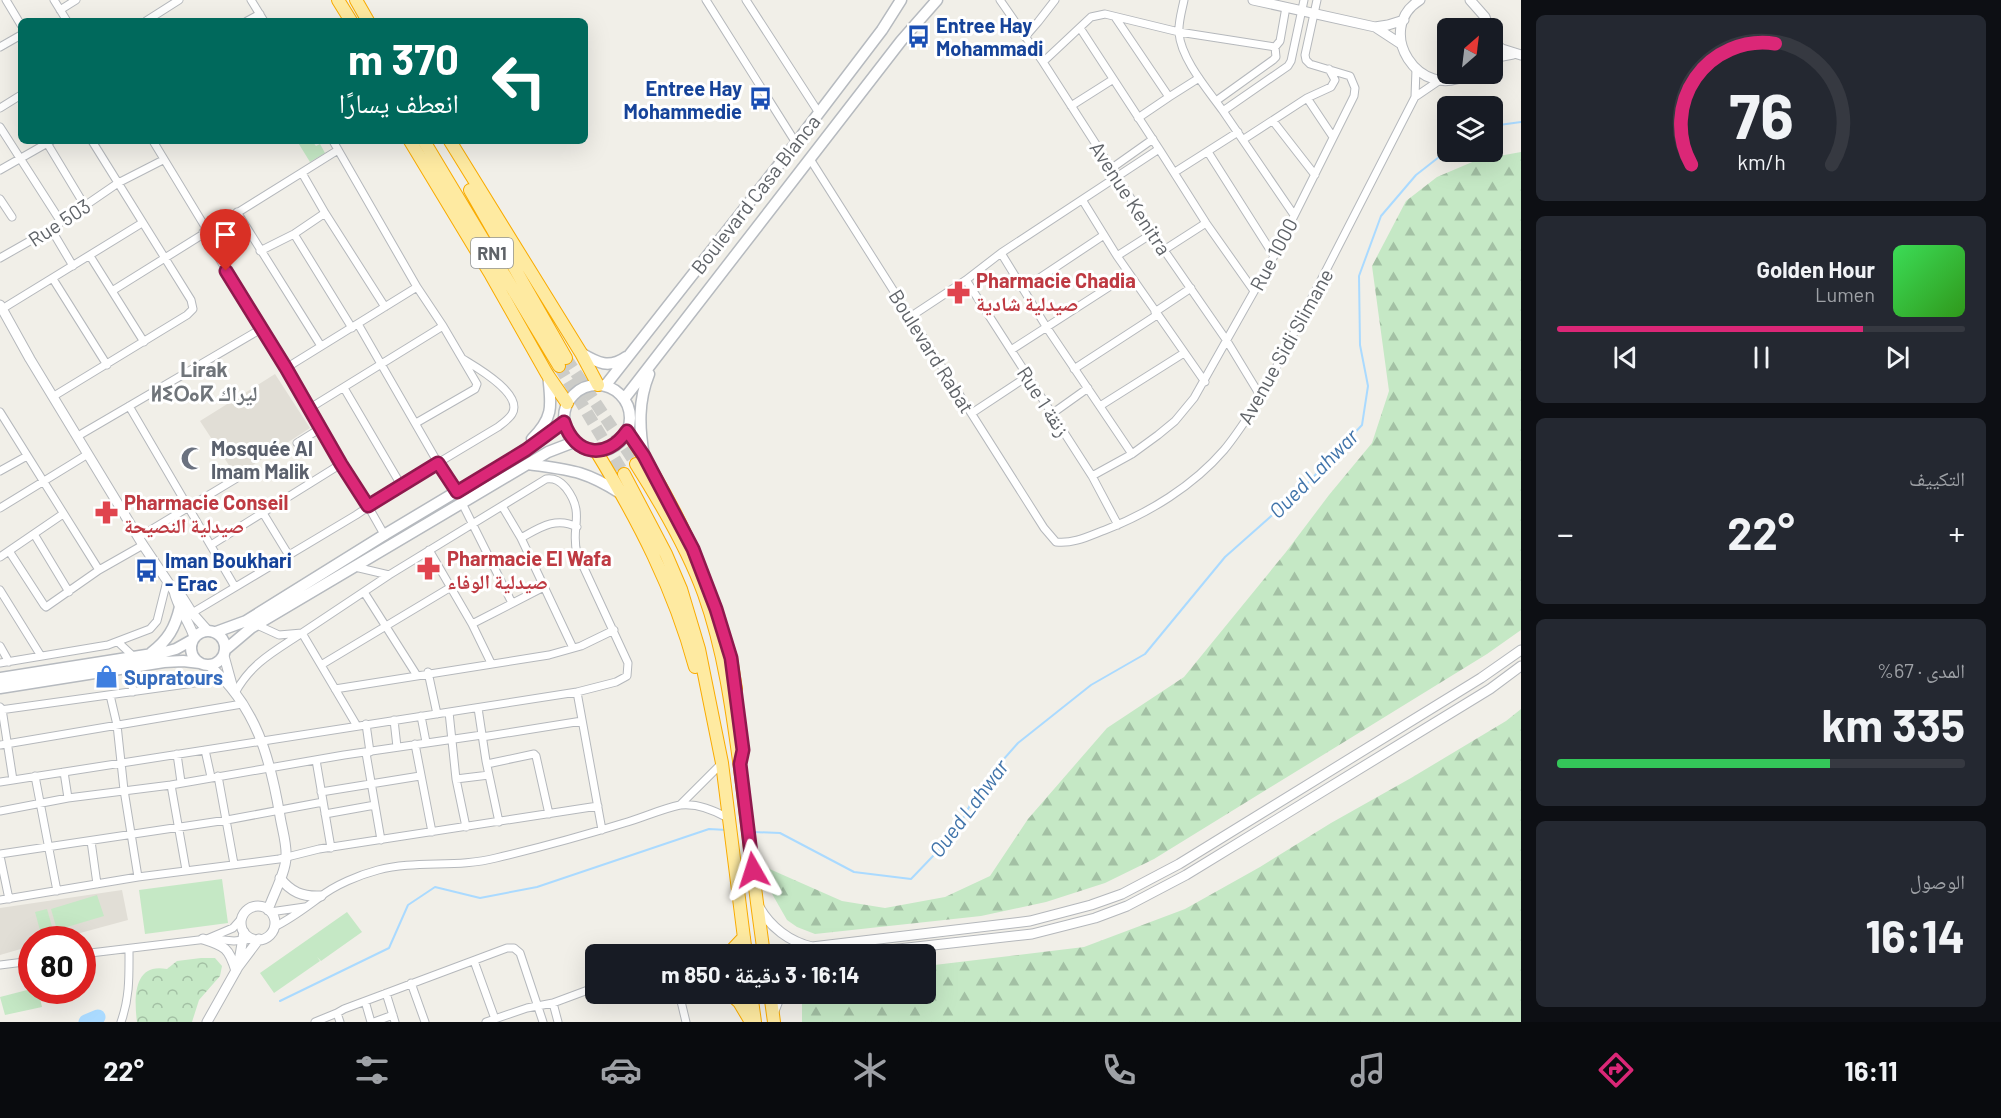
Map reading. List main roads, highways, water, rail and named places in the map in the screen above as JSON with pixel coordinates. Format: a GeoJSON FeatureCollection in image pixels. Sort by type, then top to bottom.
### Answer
{"type":"FeatureCollection","features":[{"type":"Feature","properties":{"kind":"highway"},"geometry":{"type":"LineString","coordinates":[[338,0],[349,18]]}},
{"type":"Feature","properties":{"kind":"highway"},"geometry":{"type":"LineString","coordinates":[[356,0],[366,18]]}},
{"type":"Feature","properties":{"kind":"highway"},"geometry":{"type":"LineString","coordinates":[[412,144],[567,403]]}},
{"type":"Feature","properties":{"kind":"highway","name":"RN1"},"geometry":{"type":"LineString","coordinates":[[426,144],[562,362],[443,144]]}},
{"type":"Feature","properties":{"kind":"highway"},"geometry":{"type":"LineString","coordinates":[[452,144],[602,386]]}},
{"type":"Feature","properties":{"kind":"highway"},"geometry":{"type":"LineString","coordinates":[[627,431],[640,460],[693,549],[716,609],[731,658],[743,750],[740,764],[763,944]]}},
{"type":"Feature","properties":{"kind":"highway"},"geometry":{"type":"LineString","coordinates":[[596,451],[641,528],[671,591],[692,654],[714,748],[722,763]]}},
{"type":"Feature","properties":{"kind":"highway"},"geometry":{"type":"LineString","coordinates":[[624,474],[666,554],[683,594],[702,660],[722,763],[745,944]]}},
{"type":"Feature","properties":{"kind":"highway"},"geometry":{"type":"LineString","coordinates":[[737,944],[744,937]]}},
{"type":"Feature","properties":{"kind":"highway"},"geometry":{"type":"LineString","coordinates":[[740,1004],[753,1022]]}},
{"type":"Feature","properties":{"kind":"highway"},"geometry":{"type":"LineString","coordinates":[[752,1004],[753,1022]]}},
{"type":"Feature","properties":{"kind":"highway"},"geometry":{"type":"LineString","coordinates":[[771,1004],[773,1019]]}},
{"type":"Feature","properties":{"kind":"main road","name":"Boulevard Casa Blanca"},"geometry":{"type":"LineString","coordinates":[[602,386],[796,143],[882,30],[901,0]]}},
{"type":"Feature","properties":{"kind":"main road","name":"Boulevard Casa Blanca"},"geometry":{"type":"LineString","coordinates":[[624,399],[901,41],[937,0]]}},
{"type":"Feature","properties":{"kind":"main road"},"geometry":{"type":"LineString","coordinates":[[581,353],[596,363],[610,364],[619,362],[629,355]]}},
{"type":"Feature","properties":{"kind":"main road"},"geometry":{"type":"LineString","coordinates":[[640,460],[640,410],[646,380],[653,363]]}},
{"type":"Feature","properties":{"kind":"main road"},"geometry":{"type":"LineString","coordinates":[[526,450],[530,441],[549,419],[551,400],[548,374]]}},
{"type":"Feature","properties":{"kind":"main road"},"geometry":{"type":"LineString","coordinates":[[602,386],[613,389],[624,399],[629,410],[630,421],[620,442],[608,449],[596,451],[574,442],[567,433],[564,412],[567,403],[580,389],[602,386]]}},
{"type":"Feature","properties":{"kind":"main road"},"geometry":{"type":"LineString","coordinates":[[0,688],[131,662],[176,649],[193,638],[246,621],[526,450],[564,422]]}},
{"type":"Feature","properties":{"kind":"main road"},"geometry":{"type":"LineString","coordinates":[[0,678],[131,662],[174,660],[204,664],[218,662],[240,636],[257,625],[528,464],[556,448],[574,442]]}},
{"type":"Feature","properties":{"kind":"main road"},"geometry":{"type":"LineString","coordinates":[[528,464],[560,467],[580,472],[622,494]]}},
{"type":"Feature","properties":{"kind":"main road"},"geometry":{"type":"LineString","coordinates":[[149,655],[163,644],[172,632],[180,607]]}},
{"type":"Feature","properties":{"kind":"main road"},"geometry":{"type":"LineString","coordinates":[[211,631],[223,638],[224,653]]}},
{"type":"Feature","properties":{"kind":"main road"},"geometry":{"type":"LineString","coordinates":[[193,638],[191,653],[204,664]]}},
{"type":"Feature","properties":{"kind":"waterway","name":"Oued Lahwar"},"geometry":{"type":"LineString","coordinates":[[1503,124],[1521,122]]}},
{"type":"Feature","properties":{"kind":"waterway","name":"Oued Lahwar"},"geometry":{"type":"LineString","coordinates":[[754,832],[780,833],[854,872],[911,879],[956,832],[980,786],[1018,743],[1091,685],[1145,654],[1225,557],[1304,487],[1362,425],[1368,386],[1360,345],[1359,276],[1381,216],[1416,175],[1437,159]]}},
{"type":"Feature","properties":{"kind":"waterway","name":"Oued Lahwar"},"geometry":{"type":"LineString","coordinates":[[280,1001],[389,948],[408,905],[435,887],[480,898],[537,887],[709,829],[727,830]]}},
{"type":"Feature","properties":{"kind":"waterway"},"geometry":{"type":"LineString","coordinates":[[86,1022],[98,1017]]}},
{"type":"Feature","properties":{"kind":"tunnel"},"geometry":{"type":"LineString","coordinates":[[566,358],[636,464]]}},
{"type":"Feature","properties":{"kind":"tunnel"},"geometry":{"type":"LineString","coordinates":[[559,366],[624,474]]}},
{"type":"Feature","properties":{"kind":"place","name":"Entree Hay Mohammadi"},"geometry":{"type":"Point","coordinates":[918,36]}},
{"type":"Feature","properties":{"kind":"place","name":"Entree Hay Mohammedie"},"geometry":{"type":"Point","coordinates":[760,99]}},
{"type":"Feature","properties":{"kind":"place","name":"Pharmacie Chadia صيدلية شادية"},"geometry":{"type":"Point","coordinates":[958,292]}},
{"type":"Feature","properties":{"kind":"place","name":"Mosquée Al Imam Malik"},"geometry":{"type":"Point","coordinates":[193,459]}},
{"type":"Feature","properties":{"kind":"place","name":"Pharmacie Conseil صيدلية النصيحة"},"geometry":{"type":"Point","coordinates":[106,513]}},
{"type":"Feature","properties":{"kind":"place","name":"Pharmacie El Wafa صيدلية الوفاء"},"geometry":{"type":"Point","coordinates":[429,569]}},
{"type":"Feature","properties":{"kind":"place","name":"Iman Boukhari - Erac"},"geometry":{"type":"Point","coordinates":[147,571]}},
{"type":"Feature","properties":{"kind":"place","name":"Supratours"},"geometry":{"type":"Point","coordinates":[106,677]}},
{"type":"Feature","properties":{"kind":"district","name":"Lirak ⵍⵉⵔⴰⴽ ليراك"},"geometry":{"type":"Point","coordinates":[204,380]}}]}
